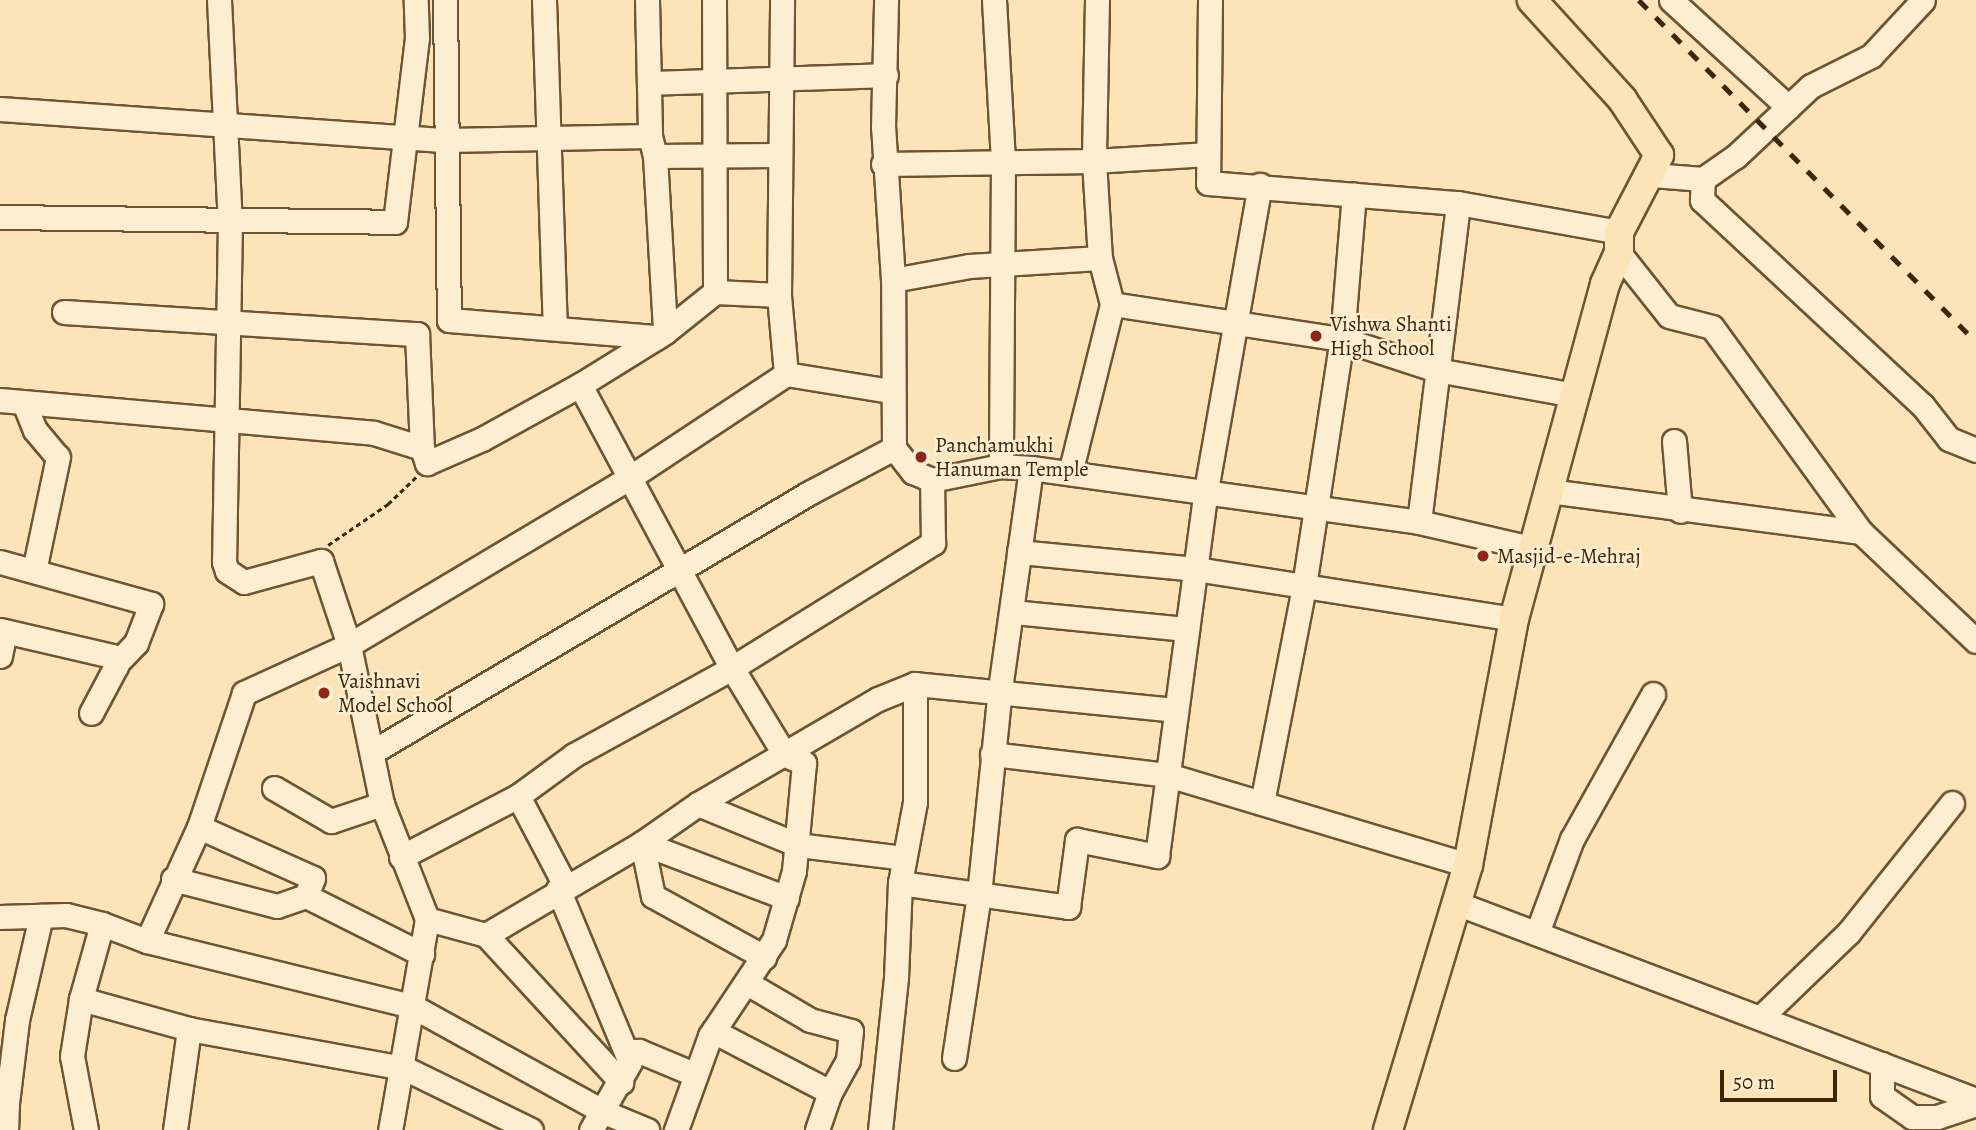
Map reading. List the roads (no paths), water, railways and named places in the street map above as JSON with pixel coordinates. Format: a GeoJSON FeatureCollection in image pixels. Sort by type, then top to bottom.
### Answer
{"type":"FeatureCollection","features":[{"type":"Feature","properties":{"kind":"main road"},"geometry":{"type":"LineString","coordinates":[[1388,1130],[1468,865],[1514,619],[1605,284],[1619,243],[1659,155],[1622,99],[1532,0]]}},
{"type":"Feature","properties":{"kind":"street"},"geometry":{"type":"LineString","coordinates":[[219,0],[228,125],[230,222],[225,323],[228,421],[227,571],[244,582],[321,561],[349,645],[374,751],[382,804],[427,919],[404,1068],[390,1130]]}},
{"type":"Feature","properties":{"kind":"street"},"geometry":{"type":"LineString","coordinates":[[0,217],[395,222],[402,137],[417,38],[416,0]]}},
{"type":"Feature","properties":{"kind":"street"},"geometry":{"type":"LineString","coordinates":[[445,0],[449,320],[661,334]]}},
{"type":"Feature","properties":{"kind":"street"},"geometry":{"type":"LineString","coordinates":[[544,0],[555,327]]}},
{"type":"Feature","properties":{"kind":"street"},"geometry":{"type":"LineString","coordinates":[[647,0],[661,334]]}},
{"type":"Feature","properties":{"kind":"street"},"geometry":{"type":"LineString","coordinates":[[714,0],[717,83],[715,292]]}},
{"type":"Feature","properties":{"kind":"street"},"geometry":{"type":"LineString","coordinates":[[782,0],[785,80],[778,155],[779,295],[786,374]]}},
{"type":"Feature","properties":{"kind":"street"},"geometry":{"type":"LineString","coordinates":[[886,0],[883,164],[893,280],[890,391],[894,448],[913,472],[932,480],[1001,467],[1070,472],[1205,496],[1419,522],[1532,548]]}},
{"type":"Feature","properties":{"kind":"street"},"geometry":{"type":"LineString","coordinates":[[994,0],[1003,163],[1001,467]]}},
{"type":"Feature","properties":{"kind":"street"},"geometry":{"type":"LineString","coordinates":[[1070,472],[1112,304],[1100,258],[1094,161],[1097,0]]}},
{"type":"Feature","properties":{"kind":"street"},"geometry":{"type":"LineString","coordinates":[[1210,0],[1208,183],[1458,203],[1619,243],[1669,316],[1713,327],[1861,532],[1976,641]]}},
{"type":"Feature","properties":{"kind":"street"},"geometry":{"type":"LineString","coordinates":[[1671,0],[1788,107]]}},
{"type":"Feature","properties":{"kind":"street"},"geometry":{"type":"LineString","coordinates":[[1652,175],[1703,179],[1735,157],[1811,86],[1871,56],[1900,8],[1923,0]]}},
{"type":"Feature","properties":{"kind":"street"},"geometry":{"type":"LineString","coordinates":[[649,83],[717,83],[886,75]]}},
{"type":"Feature","properties":{"kind":"street"},"geometry":{"type":"LineString","coordinates":[[0,108],[446,140],[549,140],[652,146],[716,155],[778,155]]}},
{"type":"Feature","properties":{"kind":"street"},"geometry":{"type":"LineString","coordinates":[[883,164],[1094,161],[1208,154]]}},
{"type":"Feature","properties":{"kind":"street"},"geometry":{"type":"LineString","coordinates":[[1703,179],[1702,200],[1923,406],[1949,439],[1976,450]]}},
{"type":"Feature","properties":{"kind":"street"},"geometry":{"type":"LineString","coordinates":[[900,883],[1068,906],[1077,840],[1157,856],[1205,496],[1260,186]]}},
{"type":"Feature","properties":{"kind":"street"},"geometry":{"type":"LineString","coordinates":[[1262,803],[1317,508],[1342,339],[1354,194]]}},
{"type":"Feature","properties":{"kind":"street"},"geometry":{"type":"LineString","coordinates":[[1419,522],[1458,203]]}},
{"type":"Feature","properties":{"kind":"street"},"geometry":{"type":"LineString","coordinates":[[893,280],[1001,263],[1100,258]]}},
{"type":"Feature","properties":{"kind":"street"},"geometry":{"type":"LineString","coordinates":[[0,400],[374,433],[425,456],[580,385],[661,334],[715,292],[779,295]]}},
{"type":"Feature","properties":{"kind":"street"},"geometry":{"type":"LineString","coordinates":[[1112,304],[1342,339],[1437,370],[1575,394]]}},
{"type":"Feature","properties":{"kind":"street"},"geometry":{"type":"LineString","coordinates":[[64,312],[417,334],[425,456]]}},
{"type":"Feature","properties":{"kind":"street"},"geometry":{"type":"LineString","coordinates":[[590,330],[608,367]]}},
{"type":"Feature","properties":{"kind":"street"},"geometry":{"type":"LineString","coordinates":[[147,941],[173,878],[199,827],[244,693],[349,645],[629,478],[786,374],[890,391]]}},
{"type":"Feature","properties":{"kind":"street"},"geometry":{"type":"LineString","coordinates":[[580,385],[732,668],[785,755],[804,763],[798,845],[787,898],[764,957],[713,1031],[694,1074],[676,1130]]}},
{"type":"Feature","properties":{"kind":"street"},"geometry":{"type":"LineString","coordinates":[[24,403],[35,430],[58,457],[34,571]]}},
{"type":"Feature","properties":{"kind":"street"},"geometry":{"type":"LineString","coordinates":[[1674,441],[1681,511]]}},
{"type":"Feature","properties":{"kind":"street"},"geometry":{"type":"LineString","coordinates":[[374,751],[682,571],[808,492],[894,448]]}},
{"type":"Feature","properties":{"kind":"street"},"geometry":{"type":"LineString","coordinates":[[954,1058],[979,895],[992,754],[1031,468]]}},
{"type":"Feature","properties":{"kind":"street"},"geometry":{"type":"LineString","coordinates":[[401,857],[518,796],[574,755],[732,668],[933,543],[932,480]]}},
{"type":"Feature","properties":{"kind":"street"},"geometry":{"type":"LineString","coordinates":[[1549,491],[1681,511],[1861,532]]}},
{"type":"Feature","properties":{"kind":"street"},"geometry":{"type":"LineString","coordinates":[[1020,552],[1195,569],[1514,619]]}},
{"type":"Feature","properties":{"kind":"street"},"geometry":{"type":"LineString","coordinates":[[0,562],[152,605],[136,643],[117,663],[91,713]]}},
{"type":"Feature","properties":{"kind":"street"},"geometry":{"type":"LineString","coordinates":[[1013,612],[1187,629]]}},
{"type":"Feature","properties":{"kind":"street"},"geometry":{"type":"LineString","coordinates":[[0,656],[3,630],[106,653],[117,663]]}},
{"type":"Feature","properties":{"kind":"street"},"geometry":{"type":"LineString","coordinates":[[486,935],[562,887],[642,843],[698,804],[878,699],[915,684],[1000,689],[1176,710]]}},
{"type":"Feature","properties":{"kind":"street"},"geometry":{"type":"LineString","coordinates":[[880,1130],[897,978],[900,883],[915,802],[915,684]]}},
{"type":"Feature","properties":{"kind":"street"},"geometry":{"type":"LineString","coordinates":[[1537,933],[1572,839],[1653,694]]}},
{"type":"Feature","properties":{"kind":"street"},"geometry":{"type":"LineString","coordinates":[[992,754],[1168,775],[1468,865]]}},
{"type":"Feature","properties":{"kind":"street"},"geometry":{"type":"LineString","coordinates":[[274,788],[331,821],[382,804]]}},
{"type":"Feature","properties":{"kind":"street"},"geometry":{"type":"LineString","coordinates":[[518,796],[562,887],[628,1051],[630,1062],[597,1121]]}},
{"type":"Feature","properties":{"kind":"street"},"geometry":{"type":"LineString","coordinates":[[1760,1018],[1849,932],[1952,803]]}},
{"type":"Feature","properties":{"kind":"street"},"geometry":{"type":"LineString","coordinates":[[698,804],[798,845],[904,858]]}},
{"type":"Feature","properties":{"kind":"street"},"geometry":{"type":"LineString","coordinates":[[199,827],[313,878],[306,897]]}},
{"type":"Feature","properties":{"kind":"street"},"geometry":{"type":"LineString","coordinates":[[642,843],[787,898]]}},
{"type":"Feature","properties":{"kind":"street"},"geometry":{"type":"LineString","coordinates":[[642,843],[653,896],[764,957]]}},
{"type":"Feature","properties":{"kind":"street"},"geometry":{"type":"LineString","coordinates":[[173,878],[277,905],[306,897],[422,954]]}},
{"type":"Feature","properties":{"kind":"street"},"geometry":{"type":"LineString","coordinates":[[1456,903],[1976,1102]]}},
{"type":"Feature","properties":{"kind":"street"},"geometry":{"type":"LineString","coordinates":[[6,1130],[3,1103],[17,1020],[41,916]]}},
{"type":"Feature","properties":{"kind":"street"},"geometry":{"type":"LineString","coordinates":[[0,917],[79,916],[147,941],[412,1006],[597,1121],[648,1130]]}},
{"type":"Feature","properties":{"kind":"street"},"geometry":{"type":"LineString","coordinates":[[427,919],[486,935],[621,1082]]}},
{"type":"Feature","properties":{"kind":"street"},"geometry":{"type":"LineString","coordinates":[[86,1130],[72,1056],[81,999],[102,924]]}},
{"type":"Feature","properties":{"kind":"street"},"geometry":{"type":"LineString","coordinates":[[747,983],[810,1020],[851,1031],[848,1060],[830,1092],[817,1130]]}},
{"type":"Feature","properties":{"kind":"street"},"geometry":{"type":"LineString","coordinates":[[81,999],[189,1029],[404,1068],[531,1130]]}},
{"type":"Feature","properties":{"kind":"street"},"geometry":{"type":"LineString","coordinates":[[176,1130],[189,1029]]}},
{"type":"Feature","properties":{"kind":"street"},"geometry":{"type":"LineString","coordinates":[[713,1031],[830,1092]]}},
{"type":"Feature","properties":{"kind":"street"},"geometry":{"type":"LineString","coordinates":[[628,1051],[639,1051],[694,1074]]}},
{"type":"Feature","properties":{"kind":"street"},"geometry":{"type":"LineString","coordinates":[[1882,1064],[1882,1096],[1912,1117],[1937,1118],[1976,1102]]}},
{"type":"Feature","properties":{"kind":"railway"},"geometry":{"type":"LineString","coordinates":[[1639,0],[1976,342]]}},
{"type":"Feature","properties":{"kind":"place","name":"Vishwa Shanti High School"},"geometry":{"type":"Point","coordinates":[1316,336]}},
{"type":"Feature","properties":{"kind":"place","name":"Panchamukhi Hanuman Temple"},"geometry":{"type":"Point","coordinates":[921,457]}},
{"type":"Feature","properties":{"kind":"place","name":"Masjid-e-Mehraj"},"geometry":{"type":"Point","coordinates":[1483,556]}},
{"type":"Feature","properties":{"kind":"place","name":"Vaishnavi Model School"},"geometry":{"type":"Point","coordinates":[324,693]}}]}
